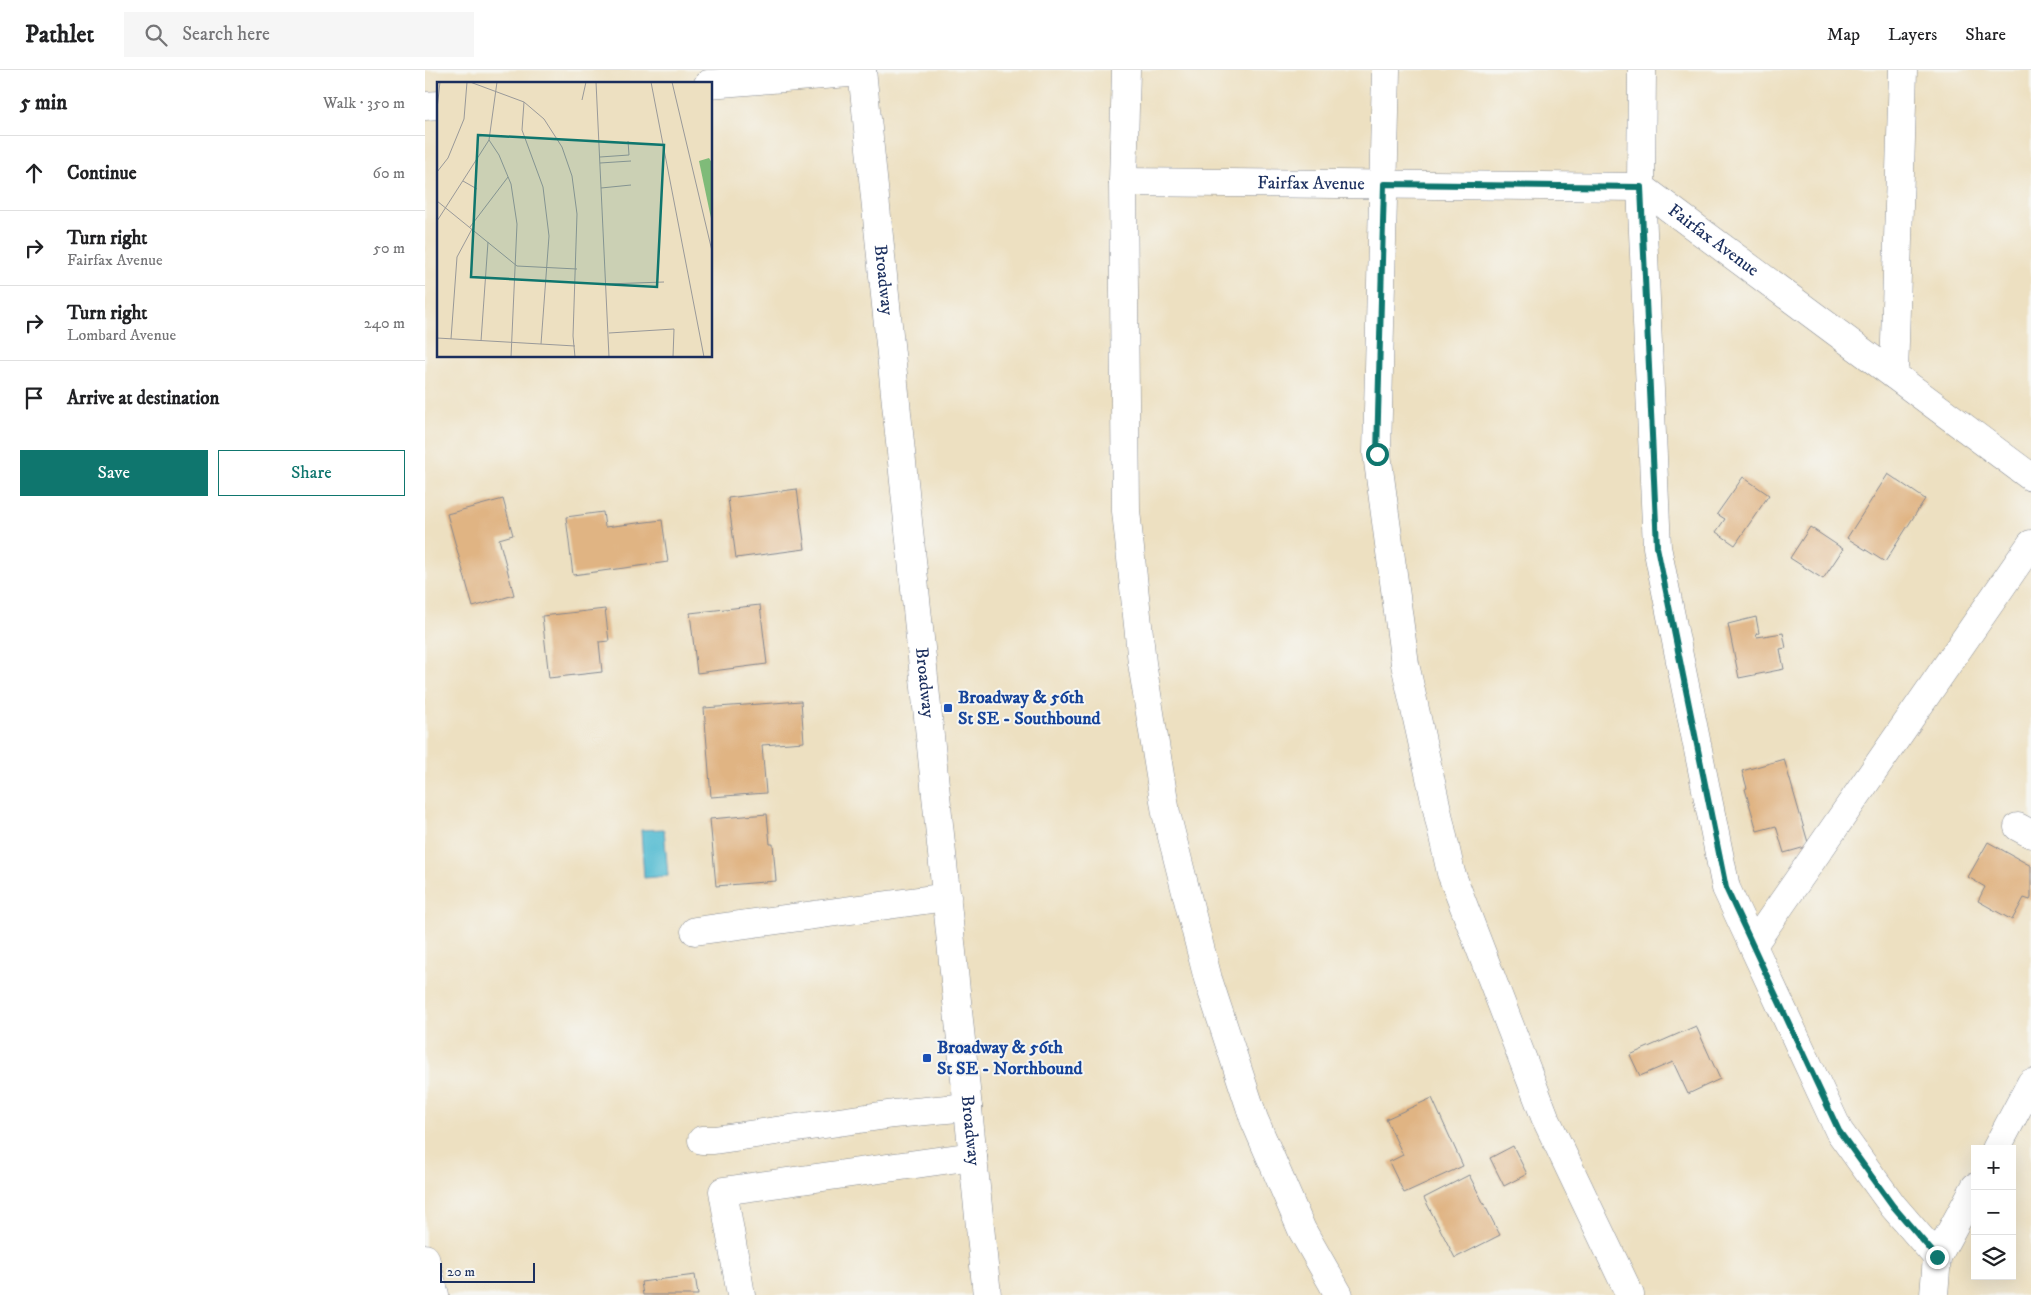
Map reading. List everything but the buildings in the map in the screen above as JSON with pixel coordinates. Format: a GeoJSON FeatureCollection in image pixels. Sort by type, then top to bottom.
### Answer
{"type":"FeatureCollection","features":[{"type":"Feature","properties":{"kind":"main road"},"geometry":{"type":"LineString","coordinates":[[1126,70],[1123,182],[1126,511],[1142,663],[1166,813],[1208,979],[1254,1119],[1302,1230],[1339,1295]]}},
{"type":"Feature","properties":{"kind":"main road"},"geometry":{"type":"LineString","coordinates":[[1386,70],[1377,454],[1405,664],[1451,873],[1545,1117],[1630,1295]]}},
{"type":"Feature","properties":{"kind":"main road"},"geometry":{"type":"LineString","coordinates":[[1643,70],[1641,187],[1657,547],[1726,888],[1839,1131],[1893,1206],[1937,1257]]}},
{"type":"Feature","properties":{"kind":"main road"},"geometry":{"type":"LineString","coordinates":[[1894,375],[1903,70]]}},
{"type":"Feature","properties":{"kind":"main road"},"geometry":{"type":"LineString","coordinates":[[713,84],[862,71]]}},
{"type":"Feature","properties":{"kind":"main road","name":"Broadway"},"geometry":{"type":"LineString","coordinates":[[862,71],[987,1295]]}},
{"type":"Feature","properties":{"kind":"main road","name":"Fairfax Avenue"},"geometry":{"type":"LineString","coordinates":[[1123,182],[1641,187],[2031,477]]}},
{"type":"Feature","properties":{"kind":"main road"},"geometry":{"type":"LineString","coordinates":[[1753,945],[2031,544]]}},
{"type":"Feature","properties":{"kind":"main road"},"geometry":{"type":"LineString","coordinates":[[695,931],[947,897]]}},
{"type":"Feature","properties":{"kind":"main road"},"geometry":{"type":"LineString","coordinates":[[1998,1145],[2031,1083]]}},
{"type":"Feature","properties":{"kind":"main road"},"geometry":{"type":"LineString","coordinates":[[702,1140],[714,1140],[894,1114],[968,1108]]}},
{"type":"Feature","properties":{"kind":"main road"},"geometry":{"type":"LineString","coordinates":[[741,1295],[723,1191],[973,1156]]}},
{"type":"Feature","properties":{"kind":"main road"},"geometry":{"type":"LineString","coordinates":[[1934,1295],[1937,1257],[1974,1190]]}},
{"type":"Feature","properties":{"kind":"main road"},"geometry":{"type":"LineString","coordinates":[[425,1258],[435,1295]]}},
{"type":"Feature","properties":{"kind":"water"},"geometry":{"type":"Polygon","coordinates":[[[664,829],[668,876],[644,878],[641,830],[664,829]]]}},
{"type":"Feature","properties":{"kind":"place","name":"Broadway & 56th St SE - Southbound"},"geometry":{"type":"Point","coordinates":[948,708]}},
{"type":"Feature","properties":{"kind":"place","name":"Broadway & 56th St SE - Northbound"},"geometry":{"type":"Point","coordinates":[927,1058]}},
{"type":"Feature","properties":{"kind":"route"},"geometry":{"type":"LineString","coordinates":[[1377,454],[1384,184],[1641,187],[1657,547],[1726,888],[1839,1131],[1893,1206],[1937,1257]]}}]}
